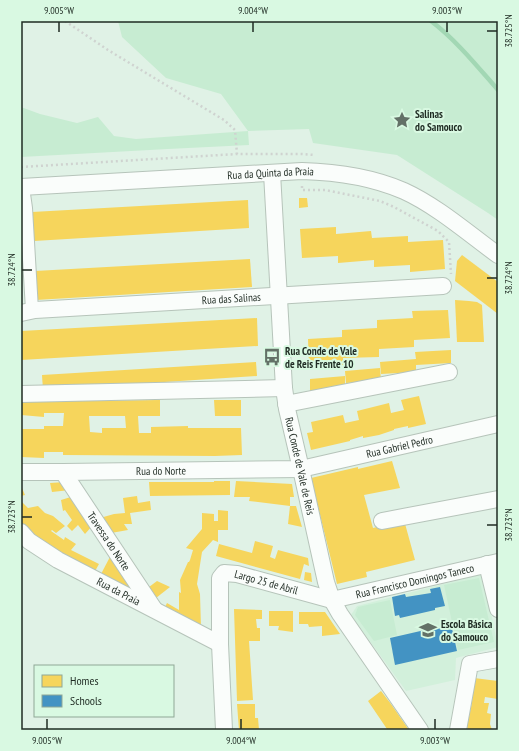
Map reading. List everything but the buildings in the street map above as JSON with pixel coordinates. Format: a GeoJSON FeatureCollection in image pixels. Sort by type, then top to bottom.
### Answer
{"type":"FeatureCollection","features":[{"type":"Feature","properties":{"kind":"street","name":"Rua da Quinta da Praia"},"geometry":{"type":"LineString","coordinates":[[22,187],[302,171],[352,175],[404,191],[421,200],[498,255]]}},
{"type":"Feature","properties":{"kind":"street","name":"Rua Conde de Vale de Reis"},"geometry":{"type":"LineString","coordinates":[[272,173],[286,404],[326,582],[332,600],[340,614],[420,730]]}},
{"type":"Feature","properties":{"kind":"street"},"geometry":{"type":"LineString","coordinates":[[22,187],[26,208],[27,312]]}},
{"type":"Feature","properties":{"kind":"street","name":"Rua das Salinas"},"geometry":{"type":"LineString","coordinates":[[27,312],[443,286]]}},
{"type":"Feature","properties":{"kind":"street"},"geometry":{"type":"LineString","coordinates":[[286,404],[449,372]]}},
{"type":"Feature","properties":{"kind":"street"},"geometry":{"type":"LineString","coordinates":[[21,394],[284,388]]}},
{"type":"Feature","properties":{"kind":"street","name":"Rua Gabriel Pedro"},"geometry":{"type":"LineString","coordinates":[[301,468],[498,424]]}},
{"type":"Feature","properties":{"kind":"street","name":"Rua do Norte"},"geometry":{"type":"LineString","coordinates":[[21,472],[284,470],[301,468]]}},
{"type":"Feature","properties":{"kind":"street","name":"Travessa do Norte"},"geometry":{"type":"LineString","coordinates":[[63,472],[155,610]]}},
{"type":"Feature","properties":{"kind":"street"},"geometry":{"type":"LineString","coordinates":[[382,521],[498,499]]}},
{"type":"Feature","properties":{"kind":"street","name":"Rua da Praia"},"geometry":{"type":"LineString","coordinates":[[21,532],[29,541],[58,560],[220,644]]}},
{"type":"Feature","properties":{"kind":"street"},"geometry":{"type":"LineString","coordinates":[[493,563],[498,609]]}},
{"type":"Feature","properties":{"kind":"street","name":"Rua Francisco Domingos Taneco"},"geometry":{"type":"LineString","coordinates":[[332,600],[493,563]]}},
{"type":"Feature","properties":{"kind":"street","name":"Largo 25 de Abril"},"geometry":{"type":"LineString","coordinates":[[220,644],[220,578],[224,573],[237,574],[332,600]]}},
{"type":"Feature","properties":{"kind":"street"},"geometry":{"type":"LineString","coordinates":[[220,644],[224,730]]}},
{"type":"Feature","properties":{"kind":"street"},"geometry":{"type":"LineString","coordinates":[[458,730],[470,664],[498,660]]}},
{"type":"Feature","properties":{"kind":"path"},"geometry":{"type":"LineString","coordinates":[[65,21],[108,50],[224,120],[235,130],[236,154]]}},
{"type":"Feature","properties":{"kind":"path"},"geometry":{"type":"LineString","coordinates":[[302,154],[302,190],[325,190],[380,201],[438,231],[449,242],[451,286],[443,286]]}},
{"type":"Feature","properties":{"kind":"shaded area","name":"Salinas do Samouco"},"geometry":{"type":"Polygon","coordinates":[[[118,21],[498,21],[498,220],[397,155],[313,143],[309,129],[248,131],[221,94],[166,78],[122,37],[118,21]]]}},
{"type":"Feature","properties":{"kind":"shaded area"},"geometry":{"type":"Polygon","coordinates":[[[21,107],[40,114],[77,123],[98,117],[114,136],[136,139],[248,131],[249,145],[21,157],[21,107]]]}},
{"type":"Feature","properties":{"kind":"shaded area","name":"Escola Básica do Samouco"},"geometry":{"type":"Polygon","coordinates":[[[483,574],[498,647],[456,658],[455,680],[406,691],[351,615],[357,606],[483,574]]]}},
{"type":"Feature","properties":{"kind":"shaded area"},"geometry":{"type":"Polygon","coordinates":[[[479,578],[494,642],[458,650],[444,585],[479,578]]]}},
{"type":"Feature","properties":{"kind":"shaded area"},"geometry":{"type":"Polygon","coordinates":[[[390,600],[397,635],[374,641],[355,615],[358,607],[390,600]]]}},
{"type":"Feature","properties":{"kind":"waterway"},"geometry":{"type":"LineString","coordinates":[[431,21],[458,45],[498,90]]}},
{"type":"Feature","properties":{"kind":"place","name":"Salinas do Samouco"},"geometry":{"type":"Point","coordinates":[402,120]}},
{"type":"Feature","properties":{"kind":"place","name":"Rua Conde de Vale de Reis Frente 10"},"geometry":{"type":"Point","coordinates":[272,357]}},
{"type":"Feature","properties":{"kind":"place","name":"Escola Básica do Samouco"},"geometry":{"type":"Point","coordinates":[428,630]}}]}
